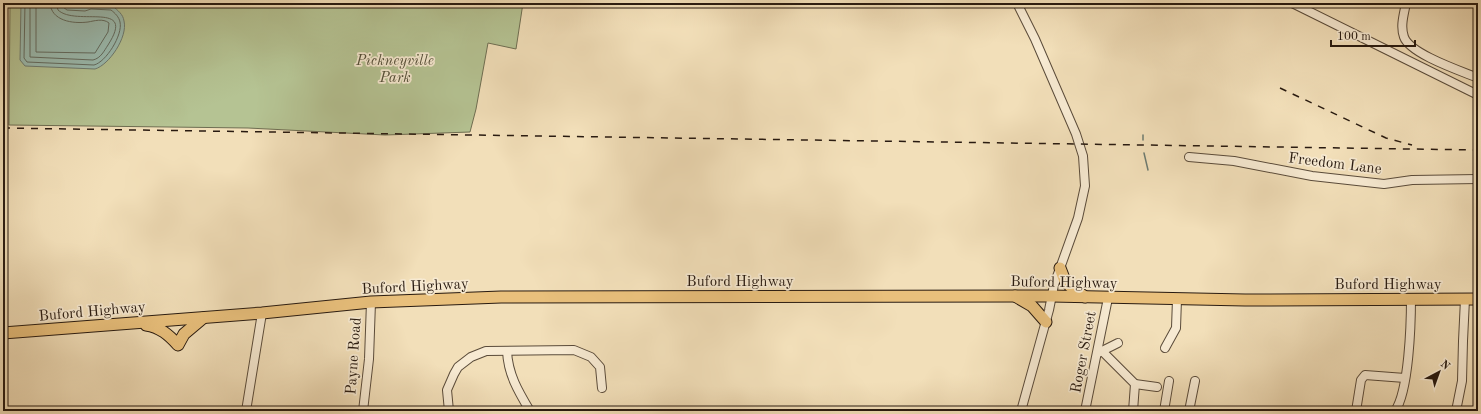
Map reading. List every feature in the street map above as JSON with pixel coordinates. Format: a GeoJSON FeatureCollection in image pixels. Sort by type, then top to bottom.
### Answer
{"type":"FeatureCollection","features":[{"type":"Feature","properties":{"kind":"main road"},"geometry":{"type":"LineString","coordinates":[[1060,268],[1065,281],[1085,297]]}},
{"type":"Feature","properties":{"kind":"main road","name":"Buford Highway"},"geometry":{"type":"LineString","coordinates":[[3,333],[262,313],[371,302],[501,296],[1051,296],[1247,300],[1411,298],[1478,299]]}},
{"type":"Feature","properties":{"kind":"main road"},"geometry":{"type":"LineString","coordinates":[[1014,296],[1032,306],[1046,322]]}},
{"type":"Feature","properties":{"kind":"main road"},"geometry":{"type":"LineString","coordinates":[[136,323],[154,326],[168,333],[178,345],[184,334],[204,317]]}},
{"type":"Feature","properties":{"kind":"street"},"geometry":{"type":"LineString","coordinates":[[1017,3],[1035,39],[1079,144],[1083,156],[1084,186],[1078,218],[1051,296],[1046,322],[1021,411]]}},
{"type":"Feature","properties":{"kind":"street"},"geometry":{"type":"LineString","coordinates":[[1292,3],[1478,95]]}},
{"type":"Feature","properties":{"kind":"street"},"geometry":{"type":"LineString","coordinates":[[1406,3],[1402,23],[1407,44],[1423,54],[1478,78]]}},
{"type":"Feature","properties":{"kind":"street","name":"Freedom Lane"},"geometry":{"type":"LineString","coordinates":[[1189,157],[1234,161],[1312,176],[1384,184],[1412,180],[1478,179]]}},
{"type":"Feature","properties":{"kind":"street","name":"Roger Street"},"geometry":{"type":"LineString","coordinates":[[1085,411],[1100,352],[1108,298]]}},
{"type":"Feature","properties":{"kind":"street"},"geometry":{"type":"LineString","coordinates":[[1395,411],[1400,404],[1405,378],[1411,330],[1411,298]]}},
{"type":"Feature","properties":{"kind":"street"},"geometry":{"type":"LineString","coordinates":[[1165,348],[1176,328],[1177,299]]}},
{"type":"Feature","properties":{"kind":"street"},"geometry":{"type":"LineString","coordinates":[[1456,411],[1462,381],[1465,299]]}},
{"type":"Feature","properties":{"kind":"street","name":"Payne Road"},"geometry":{"type":"LineString","coordinates":[[363,411],[370,359],[371,302]]}},
{"type":"Feature","properties":{"kind":"street"},"geometry":{"type":"LineString","coordinates":[[246,411],[262,313]]}},
{"type":"Feature","properties":{"kind":"street"},"geometry":{"type":"LineString","coordinates":[[1118,343],[1100,352],[1135,384],[1157,387]]}},
{"type":"Feature","properties":{"kind":"street"},"geometry":{"type":"LineString","coordinates":[[449,411],[448,390],[450,382],[458,367],[471,357],[486,351],[574,350],[584,353],[591,357],[600,367],[602,388]]}},
{"type":"Feature","properties":{"kind":"street"},"geometry":{"type":"LineString","coordinates":[[507,351],[507,359],[513,381],[530,411]]}},
{"type":"Feature","properties":{"kind":"street"},"geometry":{"type":"LineString","coordinates":[[1356,411],[1361,380],[1365,376],[1405,378]]}},
{"type":"Feature","properties":{"kind":"street"},"geometry":{"type":"LineString","coordinates":[[1164,411],[1170,381]]}},
{"type":"Feature","properties":{"kind":"street"},"geometry":{"type":"LineString","coordinates":[[1189,411],[1195,381]]}},
{"type":"Feature","properties":{"kind":"street"},"geometry":{"type":"LineString","coordinates":[[1133,411],[1135,384]]}},
{"type":"Feature","properties":{"kind":"green space","name":"Pickneyville Park"},"geometry":{"type":"Polygon","coordinates":[[[10,3],[523,3],[516,49],[488,43],[476,109],[470,132],[385,135],[248,128],[9,125],[10,3]]]}},
{"type":"Feature","properties":{"kind":"water"},"geometry":{"type":"Polygon","coordinates":[[[21,3],[62,3],[68,6],[85,7],[89,5],[113,6],[123,16],[123,35],[116,50],[106,62],[95,69],[25,66],[20,60],[21,3]]]}},
{"type":"Feature","properties":{"kind":"waterway"},"geometry":{"type":"LineString","coordinates":[[1143,135],[1143,140]]}},
{"type":"Feature","properties":{"kind":"waterway"},"geometry":{"type":"LineString","coordinates":[[1144,153],[1148,170]]}},
{"type":"Feature","properties":{"kind":"railway"},"geometry":{"type":"LineString","coordinates":[[1280,88],[1386,138],[1412,145]]}},
{"type":"Feature","properties":{"kind":"railway"},"geometry":{"type":"LineString","coordinates":[[3,128],[1478,150]]}}]}
